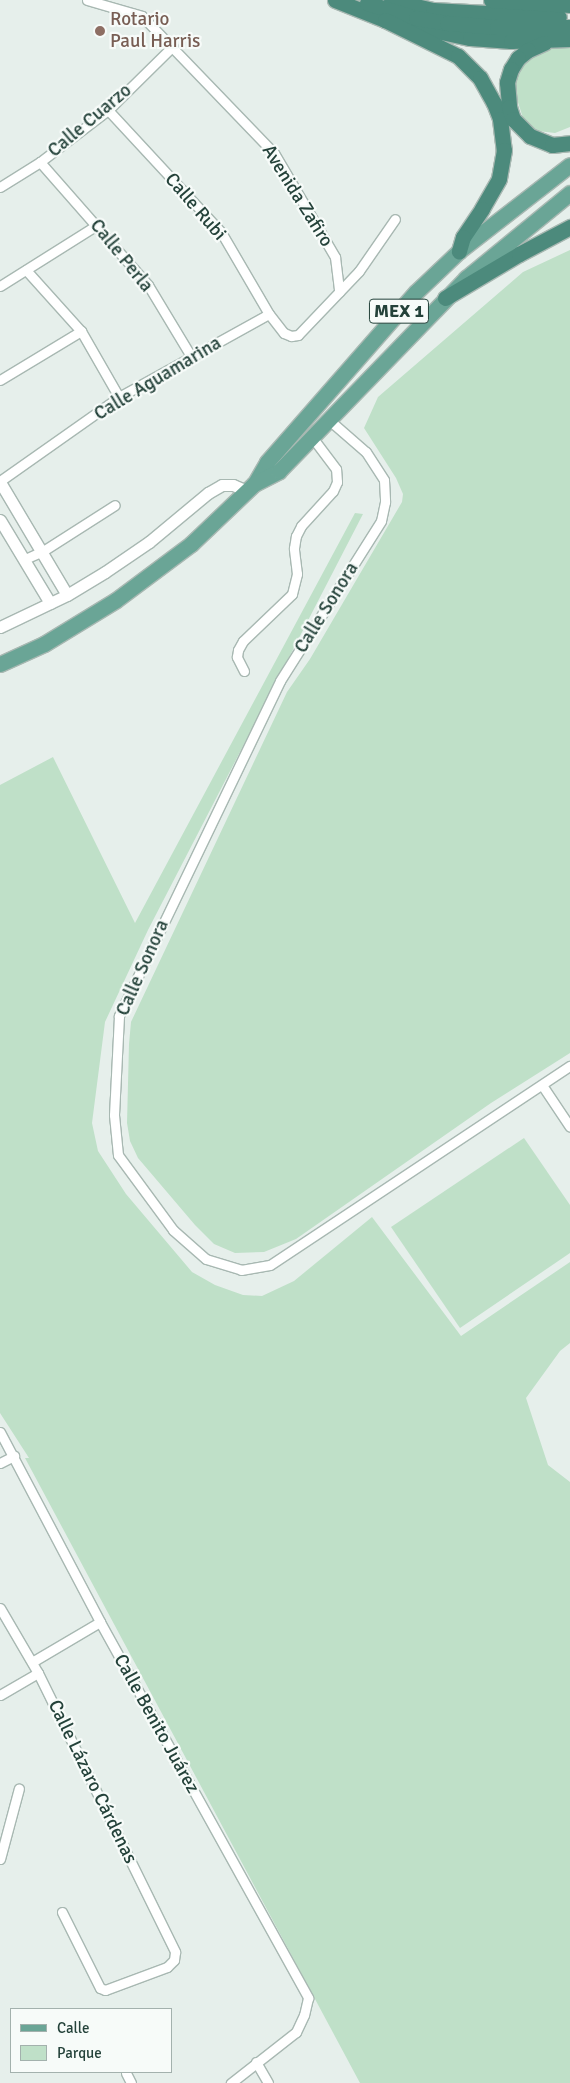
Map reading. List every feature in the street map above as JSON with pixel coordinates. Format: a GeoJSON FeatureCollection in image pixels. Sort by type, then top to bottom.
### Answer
{"type":"FeatureCollection","features":[{"type":"Feature","properties":{"kind":"highway"},"geometry":{"type":"LineString","coordinates":[[335,0],[385,20],[458,56],[480,78],[494,103],[500,120],[504,150],[499,179],[463,237],[459,251]]}},
{"type":"Feature","properties":{"kind":"highway"},"geometry":{"type":"LineString","coordinates":[[358,0],[416,18],[447,23],[497,27],[570,27]]}},
{"type":"Feature","properties":{"kind":"highway"},"geometry":{"type":"LineString","coordinates":[[391,0],[443,11],[570,17]]}},
{"type":"Feature","properties":{"kind":"highway"},"geometry":{"type":"LineString","coordinates":[[490,0],[570,5]]}},
{"type":"Feature","properties":{"kind":"highway"},"geometry":{"type":"LineString","coordinates":[[385,20],[470,38],[511,41],[570,39]]}},
{"type":"Feature","properties":{"kind":"highway"},"geometry":{"type":"LineString","coordinates":[[570,39],[541,43],[518,58],[506,82],[506,94],[513,119],[521,129],[541,142],[562,145],[570,143]]}},
{"type":"Feature","properties":{"kind":"highway"},"geometry":{"type":"LineString","coordinates":[[446,298],[519,254],[570,227]]}},
{"type":"Feature","properties":{"kind":"main road","name":"MEX 1"},"geometry":{"type":"LineString","coordinates":[[251,487],[267,462],[416,292],[459,251],[570,165]]}},
{"type":"Feature","properties":{"kind":"main road","name":"MEX 1"},"geometry":{"type":"LineString","coordinates":[[0,664],[44,644],[145,580],[191,544],[251,487],[279,471],[446,298],[494,254],[570,193]]}},
{"type":"Feature","properties":{"kind":"street","name":"Avenida Zafiro"},"geometry":{"type":"LineString","coordinates":[[87,0],[142,16],[173,46],[274,153],[335,257],[339,292]]}},
{"type":"Feature","properties":{"kind":"street","name":"Calle Cuarzo"},"geometry":{"type":"LineString","coordinates":[[0,187],[40,162],[108,110],[173,46]]}},
{"type":"Feature","properties":{"kind":"street","name":"Calle Rubi"},"geometry":{"type":"LineString","coordinates":[[108,110],[221,232],[269,314]]}},
{"type":"Feature","properties":{"kind":"street","name":"Calle Perla"},"geometry":{"type":"LineString","coordinates":[[40,162],[148,285],[192,358]]}},
{"type":"Feature","properties":{"kind":"street"},"geometry":{"type":"LineString","coordinates":[[269,314],[284,333],[291,336],[298,335],[359,271],[395,219]]}},
{"type":"Feature","properties":{"kind":"street"},"geometry":{"type":"LineString","coordinates":[[0,286],[97,225]]}},
{"type":"Feature","properties":{"kind":"street"},"geometry":{"type":"LineString","coordinates":[[26,270],[81,331],[119,397]]}},
{"type":"Feature","properties":{"kind":"street","name":"Calle Aguamarina"},"geometry":{"type":"LineString","coordinates":[[0,482],[119,397],[269,314]]}},
{"type":"Feature","properties":{"kind":"street"},"geometry":{"type":"LineString","coordinates":[[0,380],[81,331]]}},
{"type":"Feature","properties":{"kind":"street","name":"Calle Sonora"},"geometry":{"type":"LineString","coordinates":[[328,419],[366,452],[384,480],[384,502],[380,521],[280,681],[118,1016],[114,1114],[118,1155],[173,1230],[206,1259],[241,1270],[270,1264],[570,1066]]}},
{"type":"Feature","properties":{"kind":"street"},"geometry":{"type":"LineString","coordinates":[[244,671],[237,657],[238,650],[243,641],[292,594],[297,574],[294,548],[296,536],[301,526],[333,491],[337,482],[336,469],[312,437]]}},
{"type":"Feature","properties":{"kind":"street"},"geometry":{"type":"LineString","coordinates":[[0,482],[43,551],[67,595]]}},
{"type":"Feature","properties":{"kind":"street"},"geometry":{"type":"LineString","coordinates":[[0,627],[67,595],[149,542],[208,493],[222,485],[251,487]]}},
{"type":"Feature","properties":{"kind":"street"},"geometry":{"type":"LineString","coordinates":[[25,560],[43,551],[115,505]]}},
{"type":"Feature","properties":{"kind":"street"},"geometry":{"type":"LineString","coordinates":[[0,520],[50,603]]}},
{"type":"Feature","properties":{"kind":"street"},"geometry":{"type":"LineString","coordinates":[[542,1085],[570,1127]]}},
{"type":"Feature","properties":{"kind":"street","name":"Calle Benito Juárez"},"geometry":{"type":"LineString","coordinates":[[0,1432],[100,1622],[308,1998],[304,2015],[296,2032],[256,2062]]}},
{"type":"Feature","properties":{"kind":"street"},"geometry":{"type":"LineString","coordinates":[[0,1463],[14,1456]]}},
{"type":"Feature","properties":{"kind":"street","name":"Calle Lázaro Cárdenas"},"geometry":{"type":"LineString","coordinates":[[0,1608],[38,1673],[175,1952],[174,1960],[167,1967],[104,1990],[100,1988],[62,1912]]}},
{"type":"Feature","properties":{"kind":"street"},"geometry":{"type":"LineString","coordinates":[[32,1662],[100,1622]]}},
{"type":"Feature","properties":{"kind":"street"},"geometry":{"type":"LineString","coordinates":[[0,1695],[38,1673]]}},
{"type":"Feature","properties":{"kind":"street"},"geometry":{"type":"LineString","coordinates":[[0,1859],[19,1788]]}},
{"type":"Feature","properties":{"kind":"street"},"geometry":{"type":"LineString","coordinates":[[232,2083],[256,2062],[268,2083]]}},
{"type":"Feature","properties":{"kind":"street"},"geometry":{"type":"LineString","coordinates":[[126,2073],[130,2083]]}},
{"type":"Feature","properties":{"kind":"green space"},"geometry":{"type":"Polygon","coordinates":[[[570,43],[570,127],[555,133],[538,131],[524,121],[511,81],[525,59],[541,51],[570,43]]]}},
{"type":"Feature","properties":{"kind":"green space"},"geometry":{"type":"Polygon","coordinates":[[[570,250],[570,1053],[491,1103],[296,1239],[264,1252],[235,1253],[214,1244],[195,1225],[138,1158],[130,1141],[127,1123],[131,1022],[287,692],[310,659],[402,502],[403,494],[396,478],[364,428],[378,397],[523,272],[570,250]]]}},
{"type":"Feature","properties":{"kind":"green space"},"geometry":{"type":"Polygon","coordinates":[[[355,513],[363,514],[148,930],[105,1022],[92,1123],[98,1151],[126,1194],[192,1272],[215,1285],[243,1295],[262,1296],[294,1281],[372,1217],[461,1336],[570,1262],[570,1343],[560,1351],[526,1398],[548,1465],[570,1482],[570,2083],[360,2083],[25,1458],[29,1458],[0,1413],[0,785],[53,757],[135,923],[355,513]]]}},
{"type":"Feature","properties":{"kind":"green space"},"geometry":{"type":"Polygon","coordinates":[[[524,1138],[570,1205],[570,1253],[460,1328],[391,1227],[524,1138]]]}},
{"type":"Feature","properties":{"kind":"place","name":"Rotario Paul Harris"},"geometry":{"type":"Point","coordinates":[100,31]}}]}
